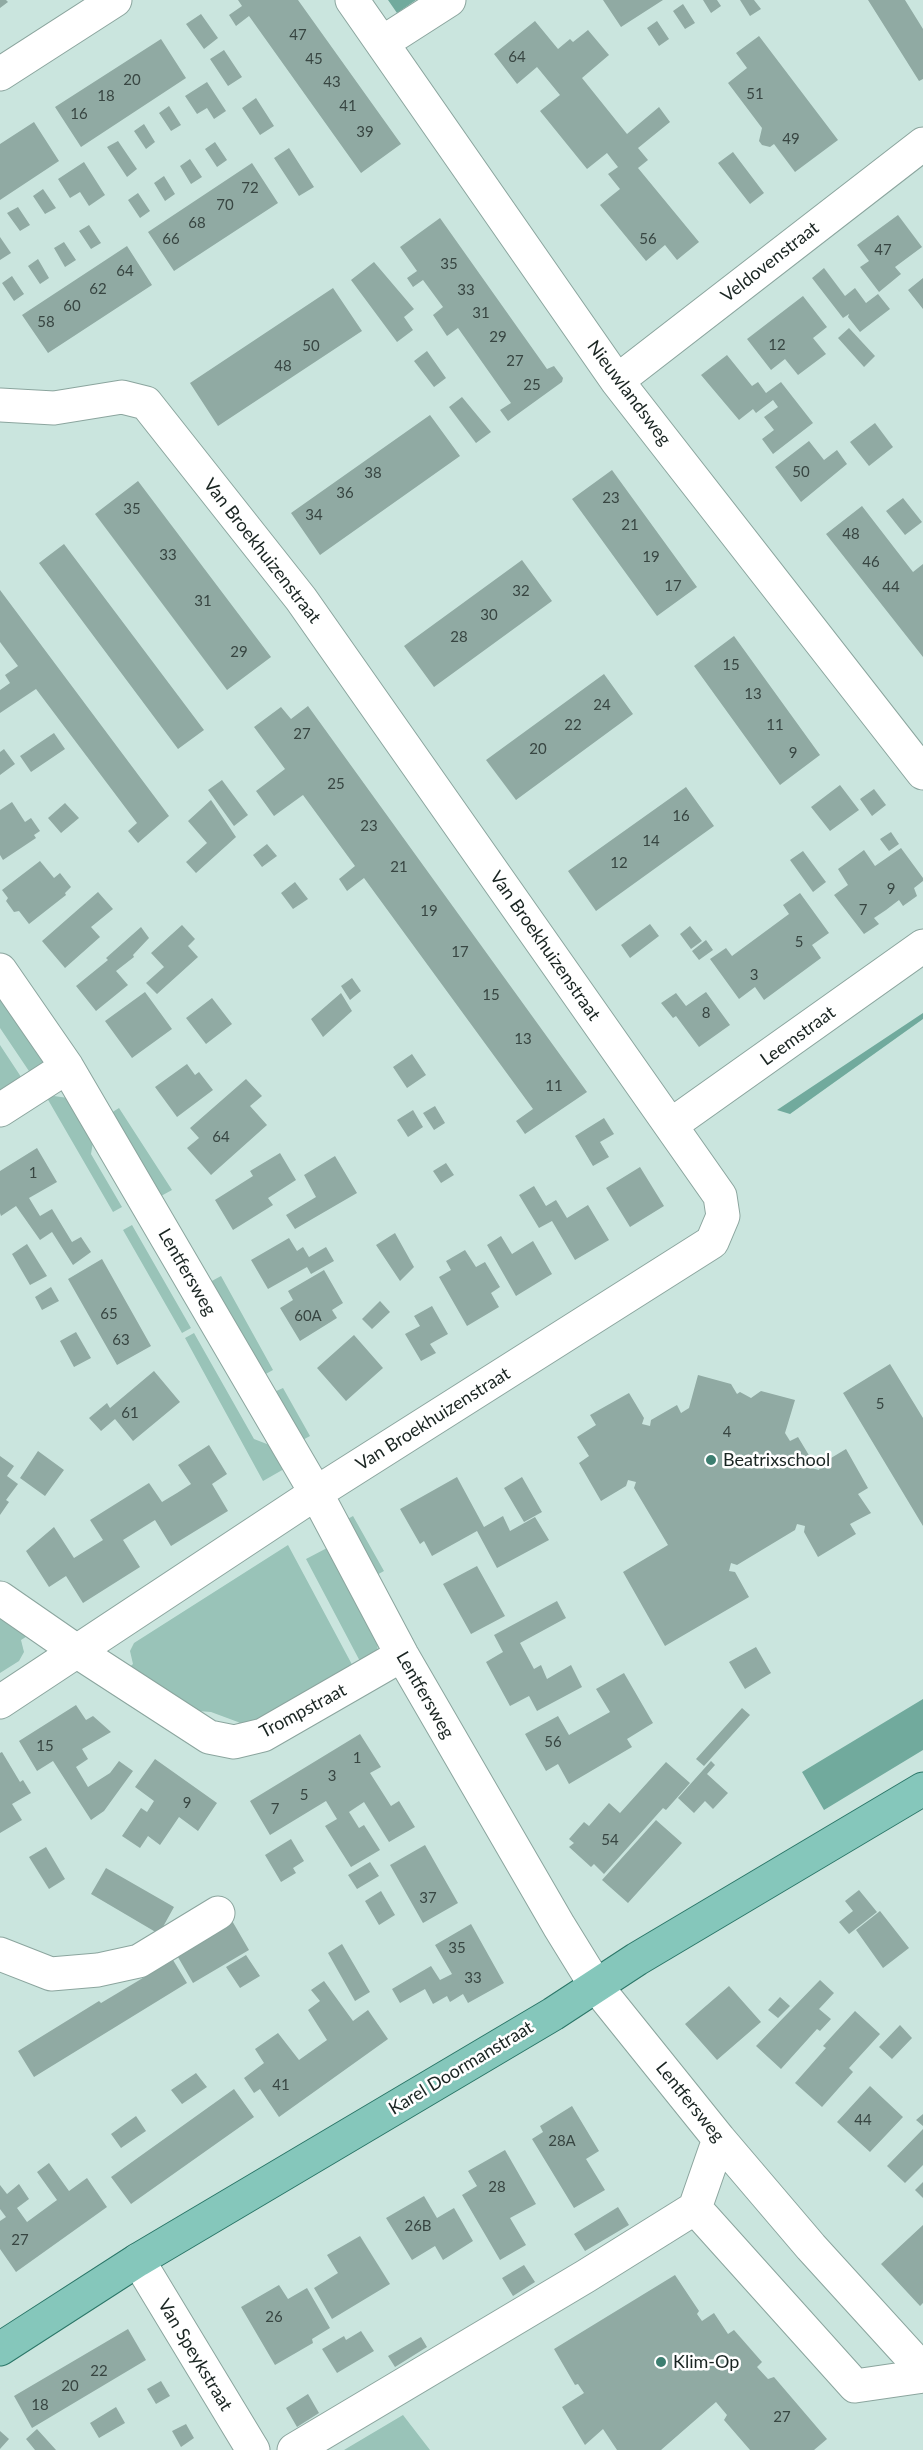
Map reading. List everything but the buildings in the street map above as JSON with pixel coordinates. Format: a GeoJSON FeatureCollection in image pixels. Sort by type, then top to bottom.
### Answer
{"type":"FeatureCollection","features":[{"type":"Feature","properties":{"kind":"main road","name":"Karel Doormanstraat"},"geometry":{"type":"LineString","coordinates":[[0,2349],[138,2260],[553,2014],[637,1959],[923,1789]]}},
{"type":"Feature","properties":{"kind":"street"},"geometry":{"type":"LineString","coordinates":[[0,74],[115,0]]}},
{"type":"Feature","properties":{"kind":"street","name":"Nieuwlandsweg"},"geometry":{"type":"LineString","coordinates":[[352,0],[617,381],[923,772]]}},
{"type":"Feature","properties":{"kind":"street"},"geometry":{"type":"LineString","coordinates":[[382,43],[449,0]]}},
{"type":"Feature","properties":{"kind":"street","name":"Veldovenstraat"},"geometry":{"type":"LineString","coordinates":[[617,381],[923,144]]}},
{"type":"Feature","properties":{"kind":"street","name":"Van Broekhuizenstraat"},"geometry":{"type":"LineString","coordinates":[[0,405],[54,408],[122,397],[146,403],[300,599],[720,1196],[723,1216],[712,1242],[316,1493]]}},
{"type":"Feature","properties":{"kind":"street","name":"Leemstraat"},"geometry":{"type":"LineString","coordinates":[[671,1125],[923,946]]}},
{"type":"Feature","properties":{"kind":"street","name":"Lentfersweg"},"geometry":{"type":"LineString","coordinates":[[0,970],[67,1067],[316,1493],[402,1655],[596,1986],[719,2139],[811,2247],[923,2370]]}},
{"type":"Feature","properties":{"kind":"street"},"geometry":{"type":"LineString","coordinates":[[0,1110],[67,1067]]}},
{"type":"Feature","properties":{"kind":"street"},"geometry":{"type":"LineString","coordinates":[[0,1702],[316,1493]]}},
{"type":"Feature","properties":{"kind":"street","name":"Trompstraat"},"geometry":{"type":"LineString","coordinates":[[0,1598],[209,1737],[234,1742],[263,1736],[402,1655]]}},
{"type":"Feature","properties":{"kind":"street"},"geometry":{"type":"LineString","coordinates":[[0,1954],[51,1974],[98,1970],[139,1961],[218,1913]]}},
{"type":"Feature","properties":{"kind":"street"},"geometry":{"type":"LineString","coordinates":[[294,2450],[586,2276],[695,2208],[719,2139]]}},
{"type":"Feature","properties":{"kind":"street"},"geometry":{"type":"LineString","coordinates":[[695,2208],[855,2386],[923,2376]]}},
{"type":"Feature","properties":{"kind":"street","name":"Van Speykstraat"},"geometry":{"type":"LineString","coordinates":[[138,2260],[252,2450]]}},
{"type":"Feature","properties":{"kind":"green space"},"geometry":{"type":"Polygon","coordinates":[[[388,0],[416,0],[397,13],[388,0]]]}},
{"type":"Feature","properties":{"kind":"green space"},"geometry":{"type":"Polygon","coordinates":[[[0,993],[43,1058],[45,1065],[37,1083],[0,1028],[0,993]]]}},
{"type":"Feature","properties":{"kind":"green space"},"geometry":{"type":"Polygon","coordinates":[[[923,1013],[923,1019],[790,1114],[777,1110],[923,1013]]]}},
{"type":"Feature","properties":{"kind":"green space"},"geometry":{"type":"Polygon","coordinates":[[[0,1045],[29,1089],[0,1107],[0,1045]]]}},
{"type":"Feature","properties":{"kind":"green space"},"geometry":{"type":"Polygon","coordinates":[[[54,1096],[68,1098],[94,1136],[91,1154],[122,1207],[113,1212],[47,1098],[54,1096]]]}},
{"type":"Feature","properties":{"kind":"green space"},"geometry":{"type":"Polygon","coordinates":[[[119,1108],[172,1190],[161,1196],[111,1113],[119,1108]]]}},
{"type":"Feature","properties":{"kind":"green space"},"geometry":{"type":"Polygon","coordinates":[[[132,1225],[191,1328],[182,1333],[123,1230],[132,1225]]]}},
{"type":"Feature","properties":{"kind":"green space"},"geometry":{"type":"Polygon","coordinates":[[[221,1276],[273,1370],[262,1376],[210,1282],[221,1276]]]}},
{"type":"Feature","properties":{"kind":"green space"},"geometry":{"type":"Polygon","coordinates":[[[194,1333],[254,1439],[272,1446],[284,1469],[263,1481],[185,1338],[194,1333]]]}},
{"type":"Feature","properties":{"kind":"green space"},"geometry":{"type":"Polygon","coordinates":[[[283,1388],[310,1436],[299,1442],[272,1393],[283,1388]]]}},
{"type":"Feature","properties":{"kind":"green space"},"geometry":{"type":"Polygon","coordinates":[[[353,1516],[384,1571],[373,1577],[342,1522],[353,1516]]]}},
{"type":"Feature","properties":{"kind":"green space"},"geometry":{"type":"Polygon","coordinates":[[[288,1545],[356,1672],[255,1733],[238,1722],[211,1712],[198,1711],[125,1671],[133,1664],[130,1651],[134,1643],[288,1545]]]}},
{"type":"Feature","properties":{"kind":"green space"},"geometry":{"type":"Polygon","coordinates":[[[327,1548],[378,1641],[377,1656],[363,1667],[306,1559],[327,1548]]]}},
{"type":"Feature","properties":{"kind":"green space"},"geometry":{"type":"Polygon","coordinates":[[[0,1613],[29,1635],[21,1640],[24,1652],[19,1661],[0,1673],[0,1613]]]}},
{"type":"Feature","properties":{"kind":"green space"},"geometry":{"type":"Polygon","coordinates":[[[923,1699],[923,1750],[824,1810],[802,1772],[923,1699]]]}},
{"type":"Feature","properties":{"kind":"green space"},"geometry":{"type":"Polygon","coordinates":[[[403,2415],[430,2450],[344,2450],[403,2415]]]}},
{"type":"Feature","properties":{"kind":"place","name":"Beatrixschool"},"geometry":{"type":"Point","coordinates":[711,1460]}},
{"type":"Feature","properties":{"kind":"place","name":"Klim-Op"},"geometry":{"type":"Point","coordinates":[661,2362]}}]}
